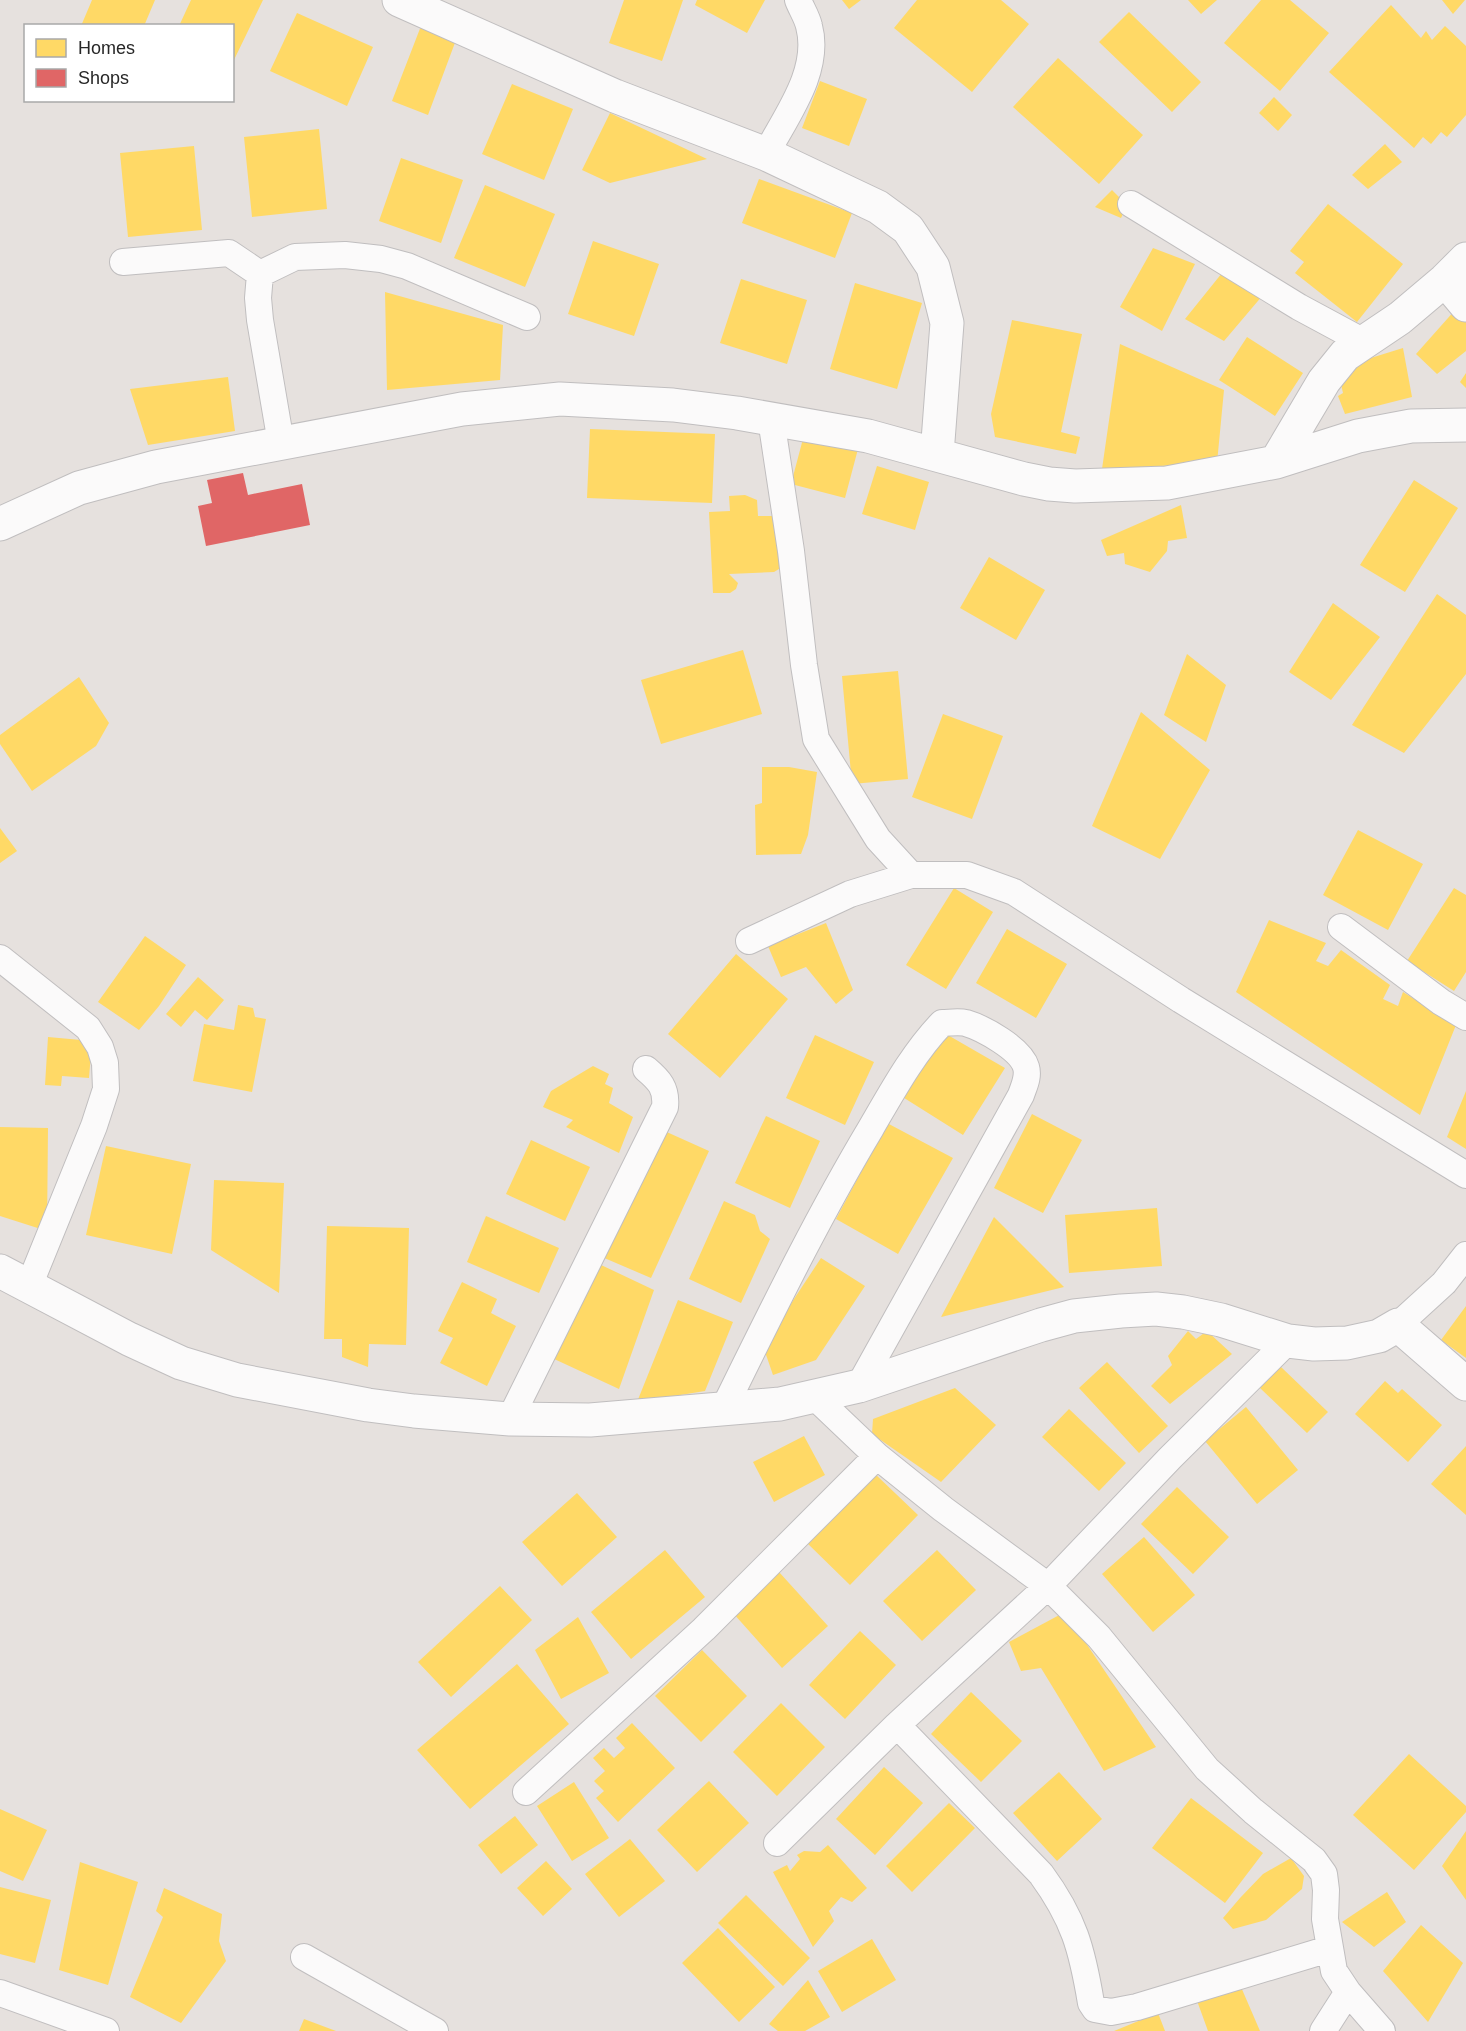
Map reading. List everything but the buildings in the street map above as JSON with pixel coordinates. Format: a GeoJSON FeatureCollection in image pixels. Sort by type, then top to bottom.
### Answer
{"type":"FeatureCollection","features":[{"type":"Feature","properties":{"kind":"street"},"geometry":{"type":"LineString","coordinates":[[399,0],[615,96],[766,154],[878,207],[908,229],[933,267],[947,323],[937,454]]}},
{"type":"Feature","properties":{"kind":"street"},"geometry":{"type":"LineString","coordinates":[[766,154],[804,84],[809,63],[811,52],[809,26],[798,0]]}},
{"type":"Feature","properties":{"kind":"street"},"geometry":{"type":"LineString","coordinates":[[1131,204],[1299,307],[1364,342]]}},
{"type":"Feature","properties":{"kind":"street"},"geometry":{"type":"LineString","coordinates":[[123,262],[229,253],[261,274]]}},
{"type":"Feature","properties":{"kind":"street"},"geometry":{"type":"LineString","coordinates":[[261,274],[295,257],[345,255],[381,259],[407,266],[527,317]]}},
{"type":"Feature","properties":{"kind":"street"},"geometry":{"type":"LineString","coordinates":[[1276,462],[1324,381],[1345,355],[1400,318],[1455,269],[1466,305]]}},
{"type":"Feature","properties":{"kind":"street"},"geometry":{"type":"LineString","coordinates":[[261,274],[258,298],[260,320],[281,443]]}},
{"type":"Feature","properties":{"kind":"street"},"geometry":{"type":"LineString","coordinates":[[0,524],[79,488],[156,467],[462,409],[560,399],[673,405],[771,419],[868,436],[1024,479],[1075,486],[1167,483],[1276,462],[1358,436],[1411,426],[1466,425]]}},
{"type":"Feature","properties":{"kind":"street"},"geometry":{"type":"LineString","coordinates":[[771,419],[816,739],[878,839],[912,875]]}},
{"type":"Feature","properties":{"kind":"street"},"geometry":{"type":"LineString","coordinates":[[749,942],[850,894],[912,875],[967,875],[1014,892],[1182,1000],[1466,1175]]}},
{"type":"Feature","properties":{"kind":"street"},"geometry":{"type":"LineString","coordinates":[[1341,927],[1441,1002],[1466,1017]]}},
{"type":"Feature","properties":{"kind":"street"},"geometry":{"type":"LineString","coordinates":[[0,958],[88,1028],[100,1047],[105,1063],[106,1089],[94,1126],[29,1286]]}},
{"type":"Feature","properties":{"kind":"street"},"geometry":{"type":"LineString","coordinates":[[723,1410],[834,1190],[881,1111],[927,1038],[942,1023],[964,1023],[980,1029],[1012,1048],[1021,1057],[1026,1067],[1027,1078],[1021,1095],[859,1386]]}},
{"type":"Feature","properties":{"kind":"street"},"geometry":{"type":"LineString","coordinates":[[510,1419],[665,1107],[666,1095],[661,1082],[646,1069]]}},
{"type":"Feature","properties":{"kind":"street"},"geometry":{"type":"LineString","coordinates":[[0,1270],[160,1354],[181,1363],[237,1380],[368,1405],[435,1413],[510,1419],[590,1420],[723,1410],[780,1404],[815,1397],[859,1386],[1041,1325],[1074,1316],[1121,1311],[1156,1309],[1183,1312],[1221,1320],[1288,1341],[1314,1344],[1347,1343],[1379,1336],[1398,1325],[1444,1283],[1466,1255]]}},
{"type":"Feature","properties":{"kind":"street"},"geometry":{"type":"LineString","coordinates":[[1398,1325],[1466,1384]]}},
{"type":"Feature","properties":{"kind":"street"},"geometry":{"type":"LineString","coordinates":[[777,1843],[897,1725],[1048,1586],[1170,1458],[1288,1341]]}},
{"type":"Feature","properties":{"kind":"street"},"geometry":{"type":"LineString","coordinates":[[815,1397],[877,1456],[943,1509],[1048,1586],[1099,1637],[1207,1769],[1252,1811],[1314,1860],[1324,1875],[1325,1919],[1334,1971],[1348,1992],[1382,2031]]}},
{"type":"Feature","properties":{"kind":"street"},"geometry":{"type":"LineString","coordinates":[[526,1792],[704,1629],[877,1456]]}},
{"type":"Feature","properties":{"kind":"street"},"geometry":{"type":"LineString","coordinates":[[897,1725],[1035,1868],[1058,1898],[1077,1938],[1091,2003],[1095,2009],[1111,2012],[1137,2007],[1329,1949]]}},
{"type":"Feature","properties":{"kind":"street"},"geometry":{"type":"LineString","coordinates":[[304,1957],[435,2031]]}},
{"type":"Feature","properties":{"kind":"street"},"geometry":{"type":"LineString","coordinates":[[1323,2031],[1348,1992]]}},
{"type":"Feature","properties":{"kind":"street"},"geometry":{"type":"LineString","coordinates":[[0,1993],[106,2031]]}}]}
